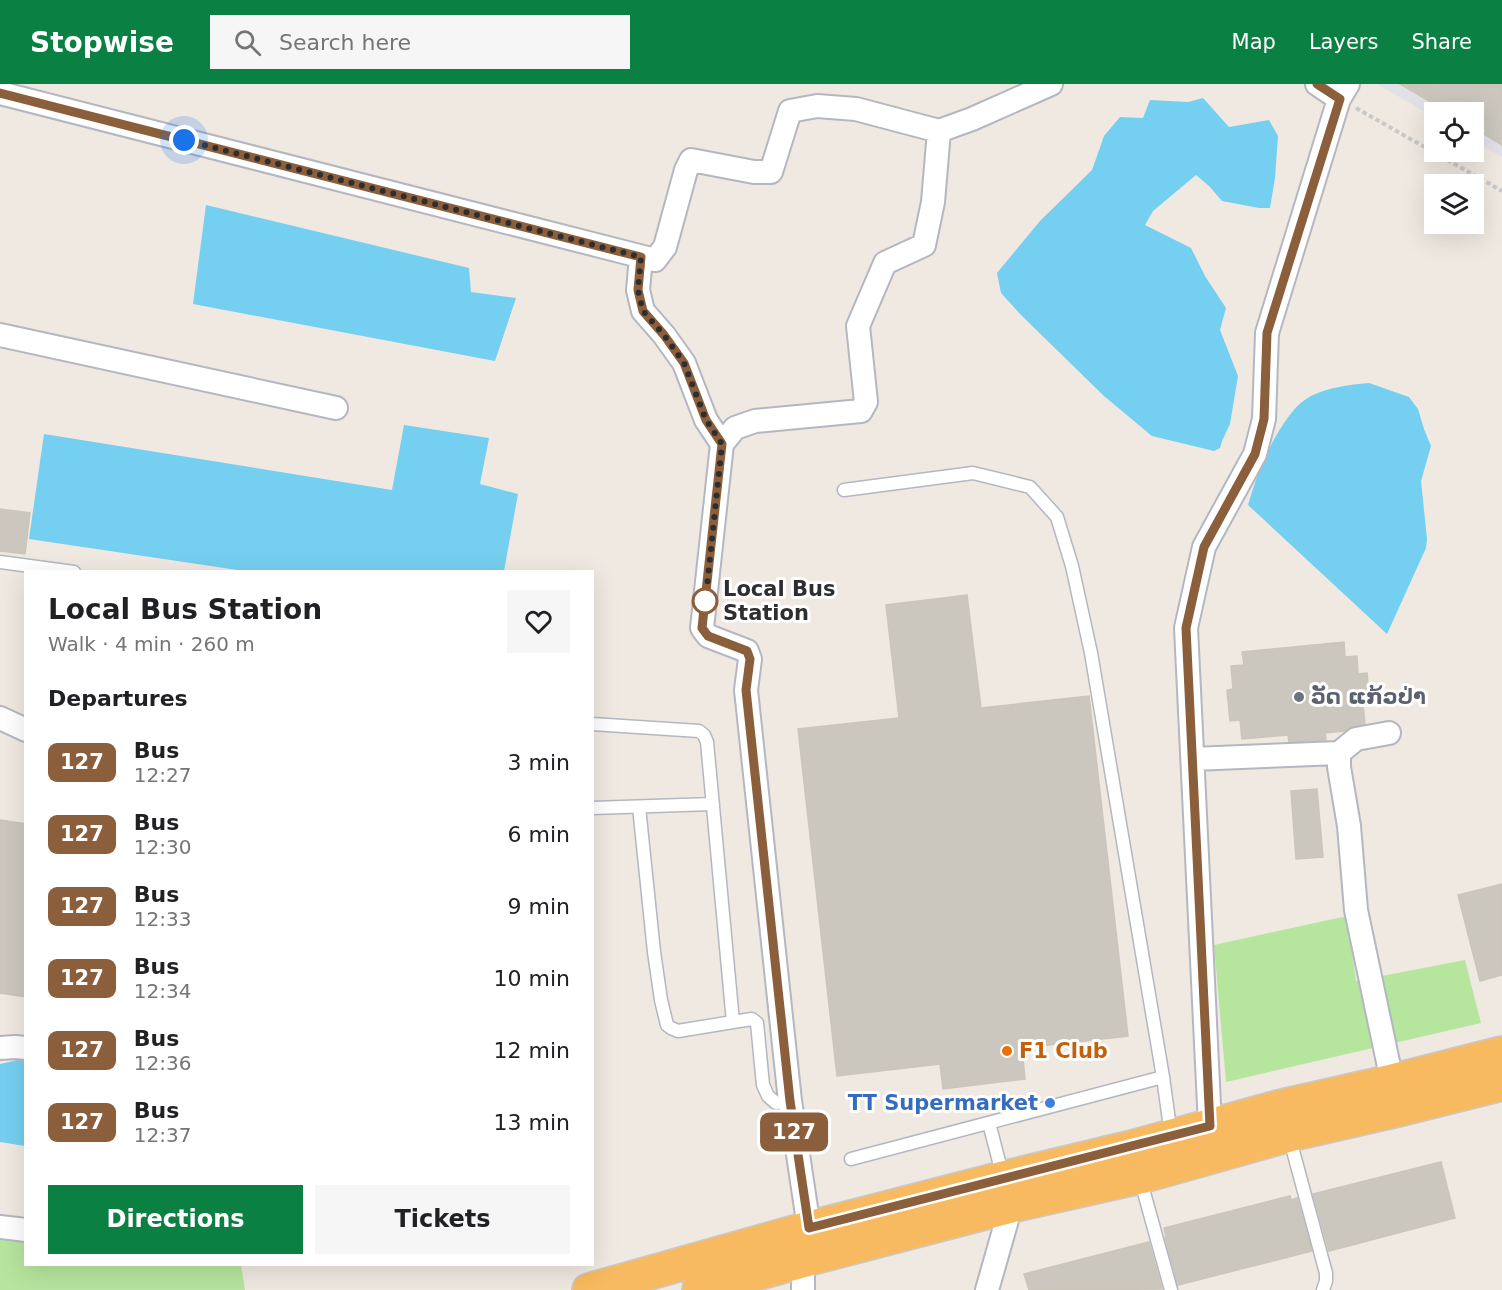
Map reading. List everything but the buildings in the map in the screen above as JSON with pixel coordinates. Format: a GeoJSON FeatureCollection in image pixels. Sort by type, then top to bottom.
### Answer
{"type":"FeatureCollection","features":[{"type":"Feature","properties":{"kind":"highway"},"geometry":{"type":"LineString","coordinates":[[699,1290],[808,1259],[1171,1136],[1282,1106],[1502,1053]]}},
{"type":"Feature","properties":{"kind":"highway"},"geometry":{"type":"LineString","coordinates":[[1007,1192],[1140,1177],[1289,1135],[1502,1084]]}},
{"type":"Feature","properties":{"kind":"highway"},"geometry":{"type":"LineString","coordinates":[[589,1290],[808,1259]]}},
{"type":"Feature","properties":{"kind":"street"},"geometry":{"type":"LineString","coordinates":[[0,93],[655,260],[665,247],[686,170],[691,160],[754,172],[771,172],[790,111],[817,106],[856,109],[939,130],[1051,84]]}},
{"type":"Feature","properties":{"kind":"street"},"geometry":{"type":"LineString","coordinates":[[1210,1126],[1186,628],[1204,547],[1255,454],[1264,419],[1267,333],[1344,91],[1317,84]]}},
{"type":"Feature","properties":{"kind":"street"},"geometry":{"type":"LineString","coordinates":[[808,1259],[746,690],[750,659],[747,651],[708,636],[702,628],[722,444],[735,428],[755,421],[861,411],[866,402],[858,326],[885,263],[924,245],[933,202],[939,130]]}},
{"type":"Feature","properties":{"kind":"street"},"geometry":{"type":"LineString","coordinates":[[641,257],[638,290],[643,311],[684,363],[706,420],[722,444]]}},
{"type":"Feature","properties":{"kind":"street"},"geometry":{"type":"LineString","coordinates":[[0,335],[336,408]]}},
{"type":"Feature","properties":{"kind":"street"},"geometry":{"type":"LineString","coordinates":[[0,718],[24,729]]}},
{"type":"Feature","properties":{"kind":"street"},"geometry":{"type":"LineString","coordinates":[[1193,759],[1340,753],[1356,739],[1389,733]]}},
{"type":"Feature","properties":{"kind":"street"},"geometry":{"type":"LineString","coordinates":[[1340,753],[1339,767],[1349,826],[1356,910],[1392,1081]]}},
{"type":"Feature","properties":{"kind":"street"},"geometry":{"type":"LineString","coordinates":[[0,1048],[24,1048]]}},
{"type":"Feature","properties":{"kind":"street"},"geometry":{"type":"LineString","coordinates":[[987,1290],[1007,1192]]}},
{"type":"Feature","properties":{"kind":"street"},"geometry":{"type":"LineString","coordinates":[[0,1227],[24,1230]]}},
{"type":"Feature","properties":{"kind":"lane"},"geometry":{"type":"LineString","coordinates":[[844,490],[973,473],[1030,488],[1057,517],[1071,566],[1090,652],[1163,1077],[1171,1136]]}},
{"type":"Feature","properties":{"kind":"lane"},"geometry":{"type":"LineString","coordinates":[[0,562],[59,570]]}},
{"type":"Feature","properties":{"kind":"lane"},"geometry":{"type":"LineString","coordinates":[[594,724],[699,731],[704,735],[707,742],[733,1022]]}},
{"type":"Feature","properties":{"kind":"lane"},"geometry":{"type":"LineString","coordinates":[[594,808],[713,804]]}},
{"type":"Feature","properties":{"kind":"lane"},"geometry":{"type":"LineString","coordinates":[[639,807],[654,952],[667,1025],[678,1031],[752,1019],[757,1023],[759,1030],[763,1085],[768,1096],[776,1102],[790,1101]]}},
{"type":"Feature","properties":{"kind":"lane"},"geometry":{"type":"LineString","coordinates":[[851,1159],[1163,1077]]}},
{"type":"Feature","properties":{"kind":"lane"},"geometry":{"type":"LineString","coordinates":[[989,1123],[1007,1192]]}},
{"type":"Feature","properties":{"kind":"lane"},"geometry":{"type":"LineString","coordinates":[[1289,1135],[1326,1273],[1323,1290]]}},
{"type":"Feature","properties":{"kind":"lane"},"geometry":{"type":"LineString","coordinates":[[1140,1177],[1171,1290]]}},
{"type":"Feature","properties":{"kind":"path"},"geometry":{"type":"LineString","coordinates":[[1344,91],[1502,191]]}},
{"type":"Feature","properties":{"kind":"shaded area"},"geometry":{"type":"Polygon","coordinates":[[[1377,84],[1502,84],[1502,157],[1484,146],[1484,102],[1424,102],[1424,111],[1377,84]]]}},
{"type":"Feature","properties":{"kind":"green space"},"geometry":{"type":"Polygon","coordinates":[[[1347,916],[1356,981],[1465,960],[1481,1023],[1226,1082],[1214,945],[1347,916]]]}},
{"type":"Feature","properties":{"kind":"green space"},"geometry":{"type":"Polygon","coordinates":[[[0,1234],[24,1237],[24,1266],[241,1266],[245,1290],[0,1290],[0,1234]]]}},
{"type":"Feature","properties":{"kind":"water"},"geometry":{"type":"Polygon","coordinates":[[[1203,98],[1229,127],[1269,120],[1278,136],[1270,208],[1222,201],[1196,175],[1153,211],[1145,225],[1191,248],[1205,276],[1226,308],[1220,330],[1238,376],[1230,424],[1220,448],[1214,451],[1152,436],[1104,396],[1021,315],[1001,293],[997,273],[1040,221],[1092,170],[1104,136],[1120,117],[1143,118],[1150,100],[1188,102],[1203,98]]]}},
{"type":"Feature","properties":{"kind":"water"},"geometry":{"type":"Polygon","coordinates":[[[206,205],[469,268],[471,292],[516,298],[495,361],[193,304],[206,205]]]}},
{"type":"Feature","properties":{"kind":"water"},"geometry":{"type":"Polygon","coordinates":[[[1369,383],[1409,397],[1418,409],[1431,446],[1421,481],[1426,548],[1387,634],[1248,505],[1270,448],[1280,429],[1297,407],[1306,399],[1325,390],[1369,383]]]}},
{"type":"Feature","properties":{"kind":"water"},"geometry":{"type":"Polygon","coordinates":[[[404,425],[489,438],[480,484],[518,494],[504,570],[238,570],[29,539],[44,434],[392,490],[404,425]]]}},
{"type":"Feature","properties":{"kind":"water"},"geometry":{"type":"Polygon","coordinates":[[[24,1061],[24,1146],[0,1142],[0,1064],[24,1061]]]}},
{"type":"Feature","properties":{"kind":"bus line","name":"127"},"geometry":{"type":"LineString","coordinates":[[0,93],[641,257],[638,290],[643,311],[684,363],[706,420],[722,444],[702,628],[708,636],[747,651],[750,659],[746,690],[790,1101],[809,1228],[1210,1126],[1186,628],[1204,547],[1255,454],[1264,419],[1267,333],[1340,99],[1317,84]]}},
{"type":"Feature","properties":{"kind":"place","name":"Local Bus Station"},"geometry":{"type":"Point","coordinates":[705,601]}},
{"type":"Feature","properties":{"kind":"place","name":"ວັດ ແກ້ວປ່າ"},"geometry":{"type":"Point","coordinates":[1299,697]}},
{"type":"Feature","properties":{"kind":"place","name":"F1 Club"},"geometry":{"type":"Point","coordinates":[1007,1051]}},
{"type":"Feature","properties":{"kind":"place","name":"TT Supermarket"},"geometry":{"type":"Point","coordinates":[1050,1103]}},
{"type":"Feature","properties":{"kind":"route"},"geometry":{"type":"LineString","coordinates":[[184,140],[641,257],[638,290],[643,311],[684,363],[706,420],[722,444],[705,606],[705,601]]}}]}
